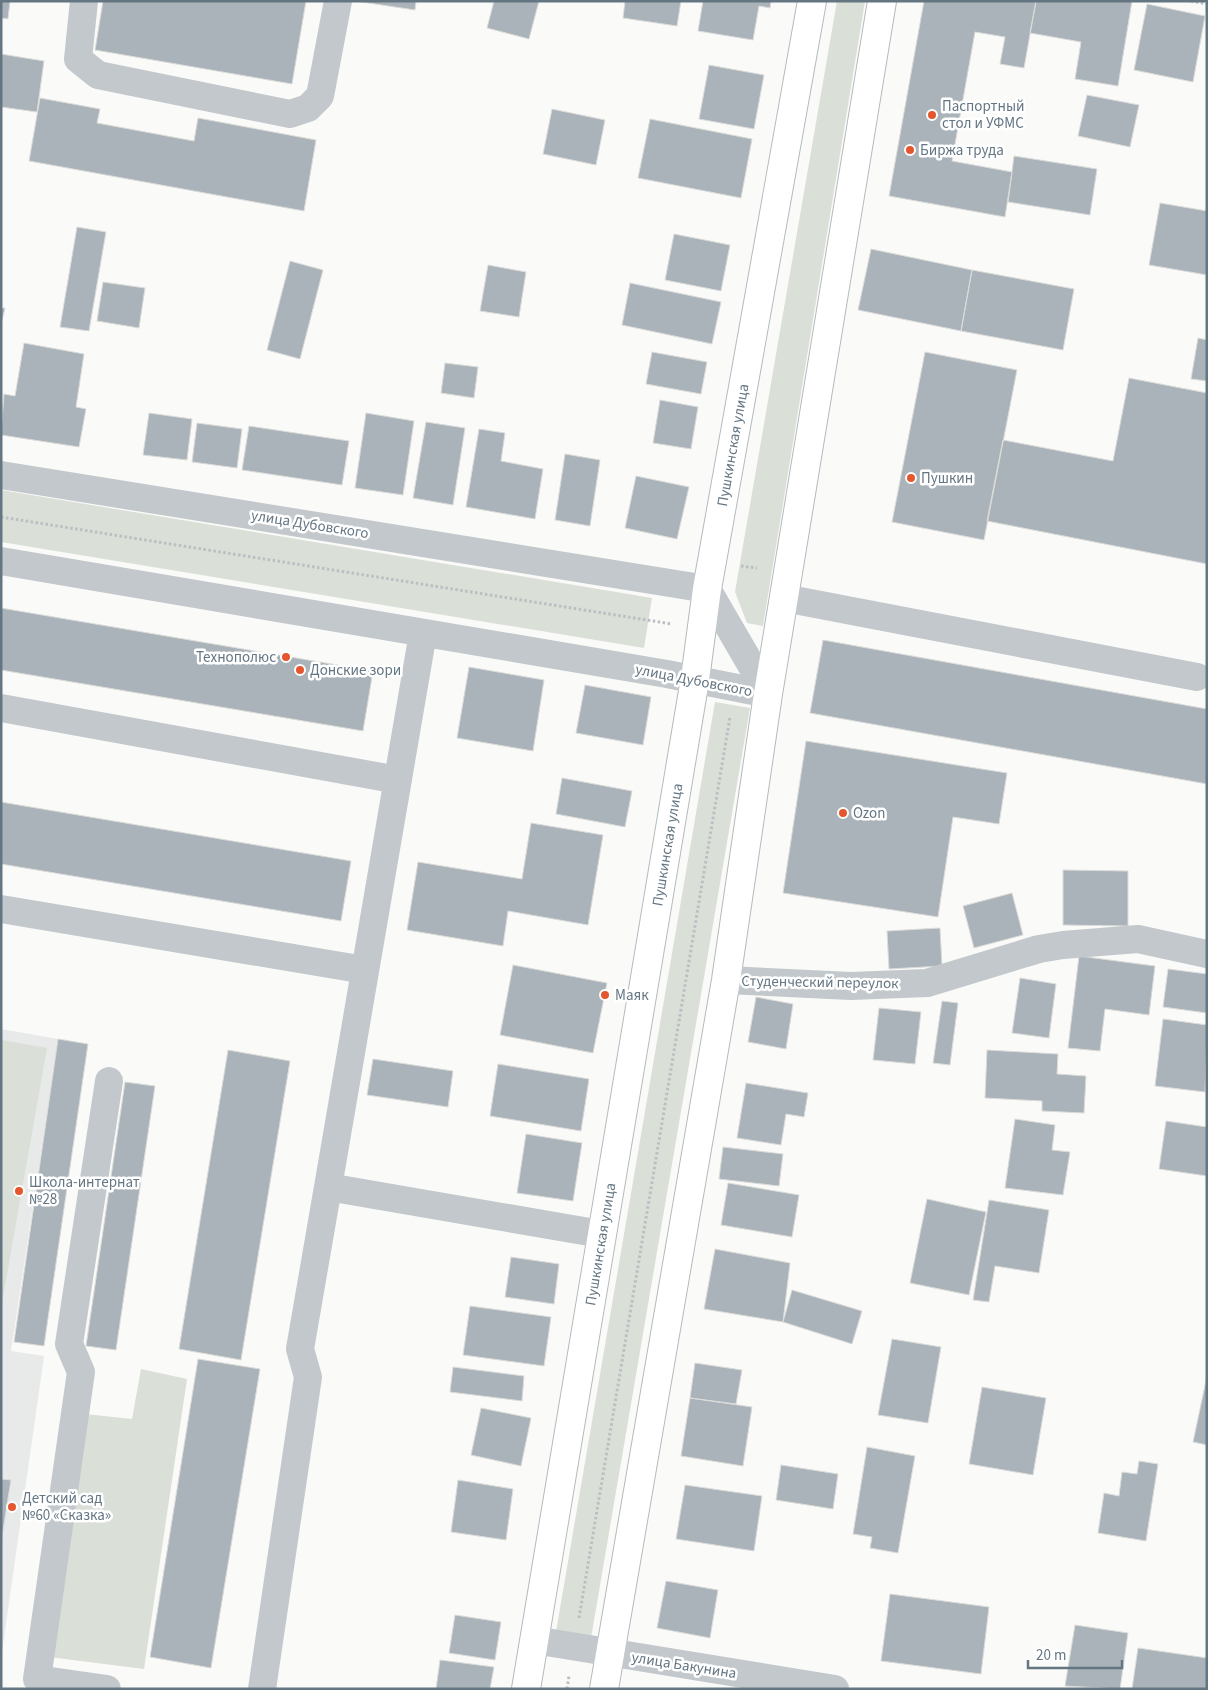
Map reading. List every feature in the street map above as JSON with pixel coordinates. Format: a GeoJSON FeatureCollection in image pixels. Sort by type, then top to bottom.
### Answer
{"type":"FeatureCollection","features":[{"type":"Feature","properties":{"kind":"main road","name":"Пушкинская улица"},"geometry":{"type":"LineString","coordinates":[[526,1689],[695,679],[707,589],[812,1]]}},
{"type":"Feature","properties":{"kind":"main road"},"geometry":{"type":"LineString","coordinates":[[604,1689],[726,980],[768,694],[882,1]]}},
{"type":"Feature","properties":{"kind":"street"},"geometry":{"type":"LineString","coordinates":[[84,1],[78,59],[98,76],[290,114],[308,108],[320,96],[338,1]]}},
{"type":"Feature","properties":{"kind":"street","name":"улица Дубовского"},"geometry":{"type":"LineString","coordinates":[[1,475],[707,589],[768,694]]}},
{"type":"Feature","properties":{"kind":"street","name":"улица Дубовского"},"geometry":{"type":"LineString","coordinates":[[1,561],[695,679],[768,694]]}},
{"type":"Feature","properties":{"kind":"street"},"geometry":{"type":"LineString","coordinates":[[784,598],[1197,677]]}},
{"type":"Feature","properties":{"kind":"street"},"geometry":{"type":"LineString","coordinates":[[262,1689],[308,1377],[300,1349],[423,633]]}},
{"type":"Feature","properties":{"kind":"street"},"geometry":{"type":"LineString","coordinates":[[1,708],[398,780]]}},
{"type":"Feature","properties":{"kind":"street"},"geometry":{"type":"LineString","coordinates":[[1,908],[366,970]]}},
{"type":"Feature","properties":{"kind":"street","name":"Студенческий переулок"},"geometry":{"type":"LineString","coordinates":[[726,980],[851,986],[927,983],[1039,949],[1063,944],[1138,940],[1207,954]]}},
{"type":"Feature","properties":{"kind":"street"},"geometry":{"type":"LineString","coordinates":[[107,1689],[40,1684],[81,1372],[69,1344],[109,1081]]}},
{"type":"Feature","properties":{"kind":"street"},"geometry":{"type":"LineString","coordinates":[[328,1187],[601,1234]]}},
{"type":"Feature","properties":{"kind":"street","name":"улица Бакунина"},"geometry":{"type":"LineString","coordinates":[[534,1640],[834,1689]]}},
{"type":"Feature","properties":{"kind":"path"},"geometry":{"type":"LineString","coordinates":[[1191,1],[1207,4]]}},
{"type":"Feature","properties":{"kind":"path"},"geometry":{"type":"LineString","coordinates":[[1,517],[675,624]]}},
{"type":"Feature","properties":{"kind":"path"},"geometry":{"type":"LineString","coordinates":[[756,577],[759,559]]}},
{"type":"Feature","properties":{"kind":"path"},"geometry":{"type":"LineString","coordinates":[[567,1689],[735,688]]}},
{"type":"Feature","properties":{"kind":"shaded area"},"geometry":{"type":"Polygon","coordinates":[[[837,1],[865,1],[763,626],[747,623],[735,592],[837,1]]]}},
{"type":"Feature","properties":{"kind":"shaded area"},"geometry":{"type":"Polygon","coordinates":[[[1,490],[652,598],[644,648],[1,542],[1,490]]]}},
{"type":"Feature","properties":{"kind":"shaded area"},"geometry":{"type":"Polygon","coordinates":[[[715,702],[750,708],[591,1638],[556,1632],[715,702]]]}},
{"type":"Feature","properties":{"kind":"shaded area","name":"Школа-интернат №28"},"geometry":{"type":"Polygon","coordinates":[[[1,1029],[58,1039],[11,1351],[44,1356],[1,1659],[1,1029]]]}},
{"type":"Feature","properties":{"kind":"shaded area"},"geometry":{"type":"Polygon","coordinates":[[[1,1040],[47,1048],[1,1308],[1,1040]]]}},
{"type":"Feature","properties":{"kind":"shaded area"},"geometry":{"type":"Polygon","coordinates":[[[141,1369],[187,1379],[144,1669],[49,1657],[85,1414],[132,1419],[141,1369]]]}},
{"type":"Feature","properties":{"kind":"building"},"geometry":{"type":"Polygon","coordinates":[[[1,1],[10,1],[8,19],[1,18],[1,1]]]}},
{"type":"Feature","properties":{"kind":"building"},"geometry":{"type":"Polygon","coordinates":[[[103,1],[306,1],[292,84],[95,50],[103,1]]]}},
{"type":"Feature","properties":{"kind":"building"},"geometry":{"type":"Polygon","coordinates":[[[355,1],[416,1],[415,10],[355,1]]]}},
{"type":"Feature","properties":{"kind":"building"},"geometry":{"type":"Polygon","coordinates":[[[494,1],[539,1],[529,39],[487,28],[494,1]]]}},
{"type":"Feature","properties":{"kind":"building"},"geometry":{"type":"Polygon","coordinates":[[[625,1],[681,1],[677,26],[623,18],[625,1]]]}},
{"type":"Feature","properties":{"kind":"building"},"geometry":{"type":"Polygon","coordinates":[[[703,1],[771,1],[770,8],[759,6],[753,40],[698,31],[703,1]]]}},
{"type":"Feature","properties":{"kind":"building","name":"Паспортный стол и УФМС"},"geometry":{"type":"Polygon","coordinates":[[[924,1],[1036,1],[1024,68],[1000,64],[1005,37],[975,32],[952,161],[1012,172],[1005,217],[889,196],[924,1]]]}},
{"type":"Feature","properties":{"kind":"building"},"geometry":{"type":"Polygon","coordinates":[[[1036,1],[1132,1],[1118,86],[1075,79],[1081,42],[1030,33],[1036,1]]]}},
{"type":"Feature","properties":{"kind":"building"},"geometry":{"type":"Polygon","coordinates":[[[1147,4],[1205,16],[1193,82],[1134,70],[1147,4]]]}},
{"type":"Feature","properties":{"kind":"building"},"geometry":{"type":"Polygon","coordinates":[[[1,54],[44,61],[37,112],[1,107],[1,54]]]}},
{"type":"Feature","properties":{"kind":"building"},"geometry":{"type":"Polygon","coordinates":[[[709,65],[764,75],[754,129],[699,119],[709,65]]]}},
{"type":"Feature","properties":{"kind":"building"},"geometry":{"type":"Polygon","coordinates":[[[1087,95],[1139,105],[1130,147],[1078,136],[1087,95]]]}},
{"type":"Feature","properties":{"kind":"building"},"geometry":{"type":"Polygon","coordinates":[[[40,98],[100,109],[97,123],[194,141],[198,118],[316,140],[304,211],[29,161],[40,98]]]}},
{"type":"Feature","properties":{"kind":"building"},"geometry":{"type":"Polygon","coordinates":[[[552,109],[605,120],[596,165],[543,154],[552,109]]]}},
{"type":"Feature","properties":{"kind":"building"},"geometry":{"type":"Polygon","coordinates":[[[650,119],[752,139],[741,198],[638,178],[650,119]]]}},
{"type":"Feature","properties":{"kind":"building"},"geometry":{"type":"Polygon","coordinates":[[[1014,156],[1097,169],[1090,215],[1008,202],[1014,156]]]}},
{"type":"Feature","properties":{"kind":"building"},"geometry":{"type":"Polygon","coordinates":[[[1160,203],[1207,211],[1207,275],[1149,265],[1160,203]]]}},
{"type":"Feature","properties":{"kind":"building"},"geometry":{"type":"Polygon","coordinates":[[[77,227],[106,232],[89,331],[60,327],[77,227]]]}},
{"type":"Feature","properties":{"kind":"building"},"geometry":{"type":"Polygon","coordinates":[[[674,234],[730,245],[721,291],[665,280],[674,234]]]}},
{"type":"Feature","properties":{"kind":"building"},"geometry":{"type":"Polygon","coordinates":[[[871,249],[972,270],[961,331],[858,310],[871,249]]]}},
{"type":"Feature","properties":{"kind":"building"},"geometry":{"type":"Polygon","coordinates":[[[290,261],[323,270],[300,359],[267,350],[290,261]]]}},
{"type":"Feature","properties":{"kind":"building"},"geometry":{"type":"Polygon","coordinates":[[[488,265],[526,272],[519,317],[480,311],[488,265]]]}},
{"type":"Feature","properties":{"kind":"building"},"geometry":{"type":"Polygon","coordinates":[[[972,270],[1074,289],[1063,350],[961,331],[972,270]]]}},
{"type":"Feature","properties":{"kind":"building"},"geometry":{"type":"Polygon","coordinates":[[[103,282],[145,288],[139,328],[97,321],[103,282]]]}},
{"type":"Feature","properties":{"kind":"building"},"geometry":{"type":"Polygon","coordinates":[[[630,283],[721,302],[712,344],[622,325],[630,283]]]}},
{"type":"Feature","properties":{"kind":"building"},"geometry":{"type":"Polygon","coordinates":[[[1,308],[5,308],[1,325],[1,308]]]}},
{"type":"Feature","properties":{"kind":"building"},"geometry":{"type":"Polygon","coordinates":[[[1198,338],[1207,340],[1207,381],[1191,379],[1198,338]]]}},
{"type":"Feature","properties":{"kind":"building"},"geometry":{"type":"Polygon","coordinates":[[[24,343],[84,354],[76,407],[86,409],[79,447],[1,435],[4,394],[15,396],[24,343]]]}},
{"type":"Feature","properties":{"kind":"building"},"geometry":{"type":"Polygon","coordinates":[[[652,352],[707,362],[701,394],[646,384],[652,352]]]}},
{"type":"Feature","properties":{"kind":"building"},"geometry":{"type":"Polygon","coordinates":[[[925,352],[1017,370],[984,540],[892,522],[925,352]]]}},
{"type":"Feature","properties":{"kind":"building"},"geometry":{"type":"Polygon","coordinates":[[[445,363],[478,367],[474,398],[441,393],[445,363]]]}},
{"type":"Feature","properties":{"kind":"building"},"geometry":{"type":"Polygon","coordinates":[[[1129,378],[1207,393],[1207,564],[987,521],[1003,440],[1113,461],[1129,378]]]}},
{"type":"Feature","properties":{"kind":"building"},"geometry":{"type":"Polygon","coordinates":[[[660,400],[698,407],[691,449],[653,443],[660,400]]]}},
{"type":"Feature","properties":{"kind":"building"},"geometry":{"type":"Polygon","coordinates":[[[149,413],[192,419],[187,460],[143,455],[149,413]]]}},
{"type":"Feature","properties":{"kind":"building"},"geometry":{"type":"Polygon","coordinates":[[[366,413],[414,421],[403,495],[355,488],[366,413]]]}},
{"type":"Feature","properties":{"kind":"building"},"geometry":{"type":"Polygon","coordinates":[[[426,422],[465,428],[453,505],[413,498],[426,422]]]}},
{"type":"Feature","properties":{"kind":"building"},"geometry":{"type":"Polygon","coordinates":[[[197,423],[242,429],[237,468],[192,462],[197,423]]]}},
{"type":"Feature","properties":{"kind":"building"},"geometry":{"type":"Polygon","coordinates":[[[249,426],[349,441],[342,485],[242,470],[249,426]]]}},
{"type":"Feature","properties":{"kind":"building"},"geometry":{"type":"Polygon","coordinates":[[[479,429],[505,433],[501,461],[543,469],[535,519],[466,507],[479,429]]]}},
{"type":"Feature","properties":{"kind":"building"},"geometry":{"type":"Polygon","coordinates":[[[565,454],[600,460],[590,526],[555,520],[565,454]]]}},
{"type":"Feature","properties":{"kind":"building"},"geometry":{"type":"Polygon","coordinates":[[[636,476],[689,487],[677,539],[625,528],[636,476]]]}},
{"type":"Feature","properties":{"kind":"building"},"geometry":{"type":"Polygon","coordinates":[[[1,608],[373,671],[363,731],[1,670],[1,608]]]}},
{"type":"Feature","properties":{"kind":"building"},"geometry":{"type":"Polygon","coordinates":[[[823,640],[1207,709],[1207,784],[810,713],[823,640]]]}},
{"type":"Feature","properties":{"kind":"building"},"geometry":{"type":"Polygon","coordinates":[[[469,667],[544,680],[533,751],[457,738],[469,667]]]}},
{"type":"Feature","properties":{"kind":"building"},"geometry":{"type":"Polygon","coordinates":[[[585,685],[651,697],[643,745],[576,733],[585,685]]]}},
{"type":"Feature","properties":{"kind":"building"},"geometry":{"type":"Polygon","coordinates":[[[806,741],[1007,773],[999,824],[953,817],[938,917],[783,893],[806,741]]]}},
{"type":"Feature","properties":{"kind":"building"},"geometry":{"type":"Polygon","coordinates":[[[562,778],[632,791],[625,827],[556,814],[562,778]]]}},
{"type":"Feature","properties":{"kind":"building"},"geometry":{"type":"Polygon","coordinates":[[[1,802],[351,861],[341,921],[1,864],[1,802]]]}},
{"type":"Feature","properties":{"kind":"building"},"geometry":{"type":"Polygon","coordinates":[[[531,823],[603,835],[588,925],[508,911],[503,946],[407,930],[418,862],[522,879],[531,823]]]}},
{"type":"Feature","properties":{"kind":"building"},"geometry":{"type":"Polygon","coordinates":[[[1063,870],[1128,871],[1128,926],[1063,925],[1063,870]]]}},
{"type":"Feature","properties":{"kind":"building"},"geometry":{"type":"Polygon","coordinates":[[[1012,893],[1023,935],[974,948],[963,906],[1012,893]]]}},
{"type":"Feature","properties":{"kind":"building"},"geometry":{"type":"Polygon","coordinates":[[[940,928],[942,966],[889,969],[887,931],[940,928]]]}},
{"type":"Feature","properties":{"kind":"building"},"geometry":{"type":"Polygon","coordinates":[[[1079,956],[1155,966],[1149,1015],[1105,1009],[1100,1051],[1068,1048],[1079,956]]]}},
{"type":"Feature","properties":{"kind":"building"},"geometry":{"type":"Polygon","coordinates":[[[513,965],[607,983],[593,1053],[500,1035],[513,965]]]}},
{"type":"Feature","properties":{"kind":"building"},"geometry":{"type":"Polygon","coordinates":[[[1168,969],[1207,974],[1207,1013],[1163,1007],[1168,969]]]}},
{"type":"Feature","properties":{"kind":"building"},"geometry":{"type":"Polygon","coordinates":[[[1020,978],[1056,984],[1049,1038],[1012,1033],[1020,978]]]}},
{"type":"Feature","properties":{"kind":"building"},"geometry":{"type":"Polygon","coordinates":[[[756,997],[793,1004],[786,1049],[748,1042],[756,997]]]}},
{"type":"Feature","properties":{"kind":"building"},"geometry":{"type":"Polygon","coordinates":[[[942,1001],[958,1003],[950,1065],[933,1063],[942,1001]]]}},
{"type":"Feature","properties":{"kind":"building"},"geometry":{"type":"Polygon","coordinates":[[[879,1008],[921,1012],[915,1064],[873,1060],[879,1008]]]}},
{"type":"Feature","properties":{"kind":"building"},"geometry":{"type":"Polygon","coordinates":[[[1163,1019],[1207,1025],[1205,1092],[1155,1086],[1163,1019]]]}},
{"type":"Feature","properties":{"kind":"building"},"geometry":{"type":"Polygon","coordinates":[[[58,1039],[88,1044],[44,1346],[14,1342],[58,1039]]]}},
{"type":"Feature","properties":{"kind":"building"},"geometry":{"type":"Polygon","coordinates":[[[228,1050],[290,1061],[241,1360],[179,1349],[228,1050]]]}},
{"type":"Feature","properties":{"kind":"building"},"geometry":{"type":"Polygon","coordinates":[[[987,1050],[1058,1054],[1057,1074],[1086,1076],[1084,1113],[1042,1111],[1042,1101],[985,1098],[987,1050]]]}},
{"type":"Feature","properties":{"kind":"building"},"geometry":{"type":"Polygon","coordinates":[[[373,1059],[453,1071],[448,1107],[367,1095],[373,1059]]]}},
{"type":"Feature","properties":{"kind":"building"},"geometry":{"type":"Polygon","coordinates":[[[498,1064],[589,1079],[581,1131],[490,1116],[498,1064]]]}},
{"type":"Feature","properties":{"kind":"building"},"geometry":{"type":"Polygon","coordinates":[[[125,1082],[155,1086],[116,1350],[86,1346],[125,1082]]]}},
{"type":"Feature","properties":{"kind":"building"},"geometry":{"type":"Polygon","coordinates":[[[746,1083],[808,1093],[804,1117],[786,1114],[781,1145],[737,1138],[746,1083]]]}},
{"type":"Feature","properties":{"kind":"building"},"geometry":{"type":"Polygon","coordinates":[[[1015,1119],[1055,1125],[1052,1150],[1070,1152],[1063,1195],[1005,1188],[1015,1119]]]}},
{"type":"Feature","properties":{"kind":"building"},"geometry":{"type":"Polygon","coordinates":[[[1166,1121],[1207,1127],[1207,1176],[1159,1169],[1166,1121]]]}},
{"type":"Feature","properties":{"kind":"building"},"geometry":{"type":"Polygon","coordinates":[[[526,1134],[582,1143],[573,1201],[517,1193],[526,1134]]]}},
{"type":"Feature","properties":{"kind":"building"},"geometry":{"type":"Polygon","coordinates":[[[723,1147],[783,1154],[779,1186],[719,1179],[723,1147]]]}},
{"type":"Feature","properties":{"kind":"building"},"geometry":{"type":"Polygon","coordinates":[[[728,1183],[799,1195],[792,1237],[721,1225],[728,1183]]]}},
{"type":"Feature","properties":{"kind":"building"},"geometry":{"type":"Polygon","coordinates":[[[927,1199],[986,1212],[969,1295],[910,1283],[927,1199]]]}},
{"type":"Feature","properties":{"kind":"building"},"geometry":{"type":"Polygon","coordinates":[[[989,1200],[1049,1210],[1039,1273],[995,1266],[989,1302],[973,1300],[989,1200]]]}},
{"type":"Feature","properties":{"kind":"building"},"geometry":{"type":"Polygon","coordinates":[[[715,1249],[790,1263],[783,1322],[704,1309],[715,1249]]]}},
{"type":"Feature","properties":{"kind":"building"},"geometry":{"type":"Polygon","coordinates":[[[511,1257],[559,1264],[554,1304],[505,1297],[511,1257]]]}},
{"type":"Feature","properties":{"kind":"building"},"geometry":{"type":"Polygon","coordinates":[[[792,1290],[862,1311],[852,1344],[783,1322],[792,1290]]]}},
{"type":"Feature","properties":{"kind":"building"},"geometry":{"type":"Polygon","coordinates":[[[470,1306],[551,1317],[544,1366],[463,1355],[470,1306]]]}},
{"type":"Feature","properties":{"kind":"building"},"geometry":{"type":"Polygon","coordinates":[[[892,1339],[941,1347],[928,1423],[878,1415],[892,1339]]]}},
{"type":"Feature","properties":{"kind":"building"},"geometry":{"type":"Polygon","coordinates":[[[198,1359],[260,1369],[211,1668],[150,1657],[198,1359]]]}},
{"type":"Feature","properties":{"kind":"building"},"geometry":{"type":"Polygon","coordinates":[[[695,1363],[742,1370],[736,1404],[690,1398],[695,1363]]]}},
{"type":"Feature","properties":{"kind":"building"},"geometry":{"type":"Polygon","coordinates":[[[453,1367],[524,1376],[522,1401],[450,1392],[453,1367]]]}},
{"type":"Feature","properties":{"kind":"building"},"geometry":{"type":"Polygon","coordinates":[[[1207,1376],[1207,1445],[1193,1442],[1207,1376]]]}},
{"type":"Feature","properties":{"kind":"building"},"geometry":{"type":"Polygon","coordinates":[[[982,1387],[1046,1398],[1033,1475],[969,1464],[982,1387]]]}},
{"type":"Feature","properties":{"kind":"building"},"geometry":{"type":"Polygon","coordinates":[[[690,1398],[752,1407],[743,1466],[681,1456],[690,1398]]]}},
{"type":"Feature","properties":{"kind":"building"},"geometry":{"type":"Polygon","coordinates":[[[481,1408],[531,1418],[521,1466],[471,1455],[481,1408]]]}},
{"type":"Feature","properties":{"kind":"building"},"geometry":{"type":"Polygon","coordinates":[[[867,1447],[915,1456],[898,1553],[870,1548],[872,1537],[853,1534],[867,1447]]]}},
{"type":"Feature","properties":{"kind":"building"},"geometry":{"type":"Polygon","coordinates":[[[1139,1461],[1158,1464],[1146,1541],[1098,1533],[1104,1493],[1119,1496],[1122,1472],[1137,1474],[1139,1461]]]}},
{"type":"Feature","properties":{"kind":"building"},"geometry":{"type":"Polygon","coordinates":[[[781,1465],[838,1474],[833,1509],[776,1500],[781,1465]]]}},
{"type":"Feature","properties":{"kind":"building"},"geometry":{"type":"Polygon","coordinates":[[[1,1479],[11,1480],[1,1543],[1,1479]]]}},
{"type":"Feature","properties":{"kind":"building"},"geometry":{"type":"Polygon","coordinates":[[[458,1480],[513,1489],[506,1540],[451,1532],[458,1480]]]}},
{"type":"Feature","properties":{"kind":"building"},"geometry":{"type":"Polygon","coordinates":[[[685,1485],[762,1496],[754,1551],[676,1539],[685,1485]]]}},
{"type":"Feature","properties":{"kind":"building"},"geometry":{"type":"Polygon","coordinates":[[[666,1581],[718,1590],[710,1638],[657,1628],[666,1581]]]}},
{"type":"Feature","properties":{"kind":"building"},"geometry":{"type":"Polygon","coordinates":[[[890,1594],[989,1607],[981,1674],[881,1661],[890,1594]]]}},
{"type":"Feature","properties":{"kind":"building"},"geometry":{"type":"Polygon","coordinates":[[[455,1615],[501,1622],[495,1660],[449,1653],[455,1615]]]}},
{"type":"Feature","properties":{"kind":"building"},"geometry":{"type":"Polygon","coordinates":[[[1075,1625],[1128,1633],[1120,1689],[1065,1686],[1075,1625]]]}},
{"type":"Feature","properties":{"kind":"building"},"geometry":{"type":"Polygon","coordinates":[[[1138,1648],[1207,1658],[1207,1689],[1132,1689],[1138,1648]]]}},
{"type":"Feature","properties":{"kind":"building"},"geometry":{"type":"Polygon","coordinates":[[[440,1660],[494,1667],[490,1689],[436,1689],[440,1660]]]}},
{"type":"Feature","properties":{"kind":"place","name":"Паспортный стол и УФМС"},"geometry":{"type":"Point","coordinates":[932,115]}},
{"type":"Feature","properties":{"kind":"place","name":"Биржа труда"},"geometry":{"type":"Point","coordinates":[910,150]}},
{"type":"Feature","properties":{"kind":"place","name":"Пушкин"},"geometry":{"type":"Point","coordinates":[911,478]}},
{"type":"Feature","properties":{"kind":"place","name":"Технополюс"},"geometry":{"type":"Point","coordinates":[286,657]}},
{"type":"Feature","properties":{"kind":"place","name":"Донские зори"},"geometry":{"type":"Point","coordinates":[300,670]}},
{"type":"Feature","properties":{"kind":"place","name":"Ozon"},"geometry":{"type":"Point","coordinates":[843,813]}},
{"type":"Feature","properties":{"kind":"place","name":"Маяк"},"geometry":{"type":"Point","coordinates":[605,995]}},
{"type":"Feature","properties":{"kind":"place","name":"Школа-интернат №28"},"geometry":{"type":"Point","coordinates":[19,1191]}},
{"type":"Feature","properties":{"kind":"place","name":"Детский сад №60 «Сказка»"},"geometry":{"type":"Point","coordinates":[12,1507]}}]}
